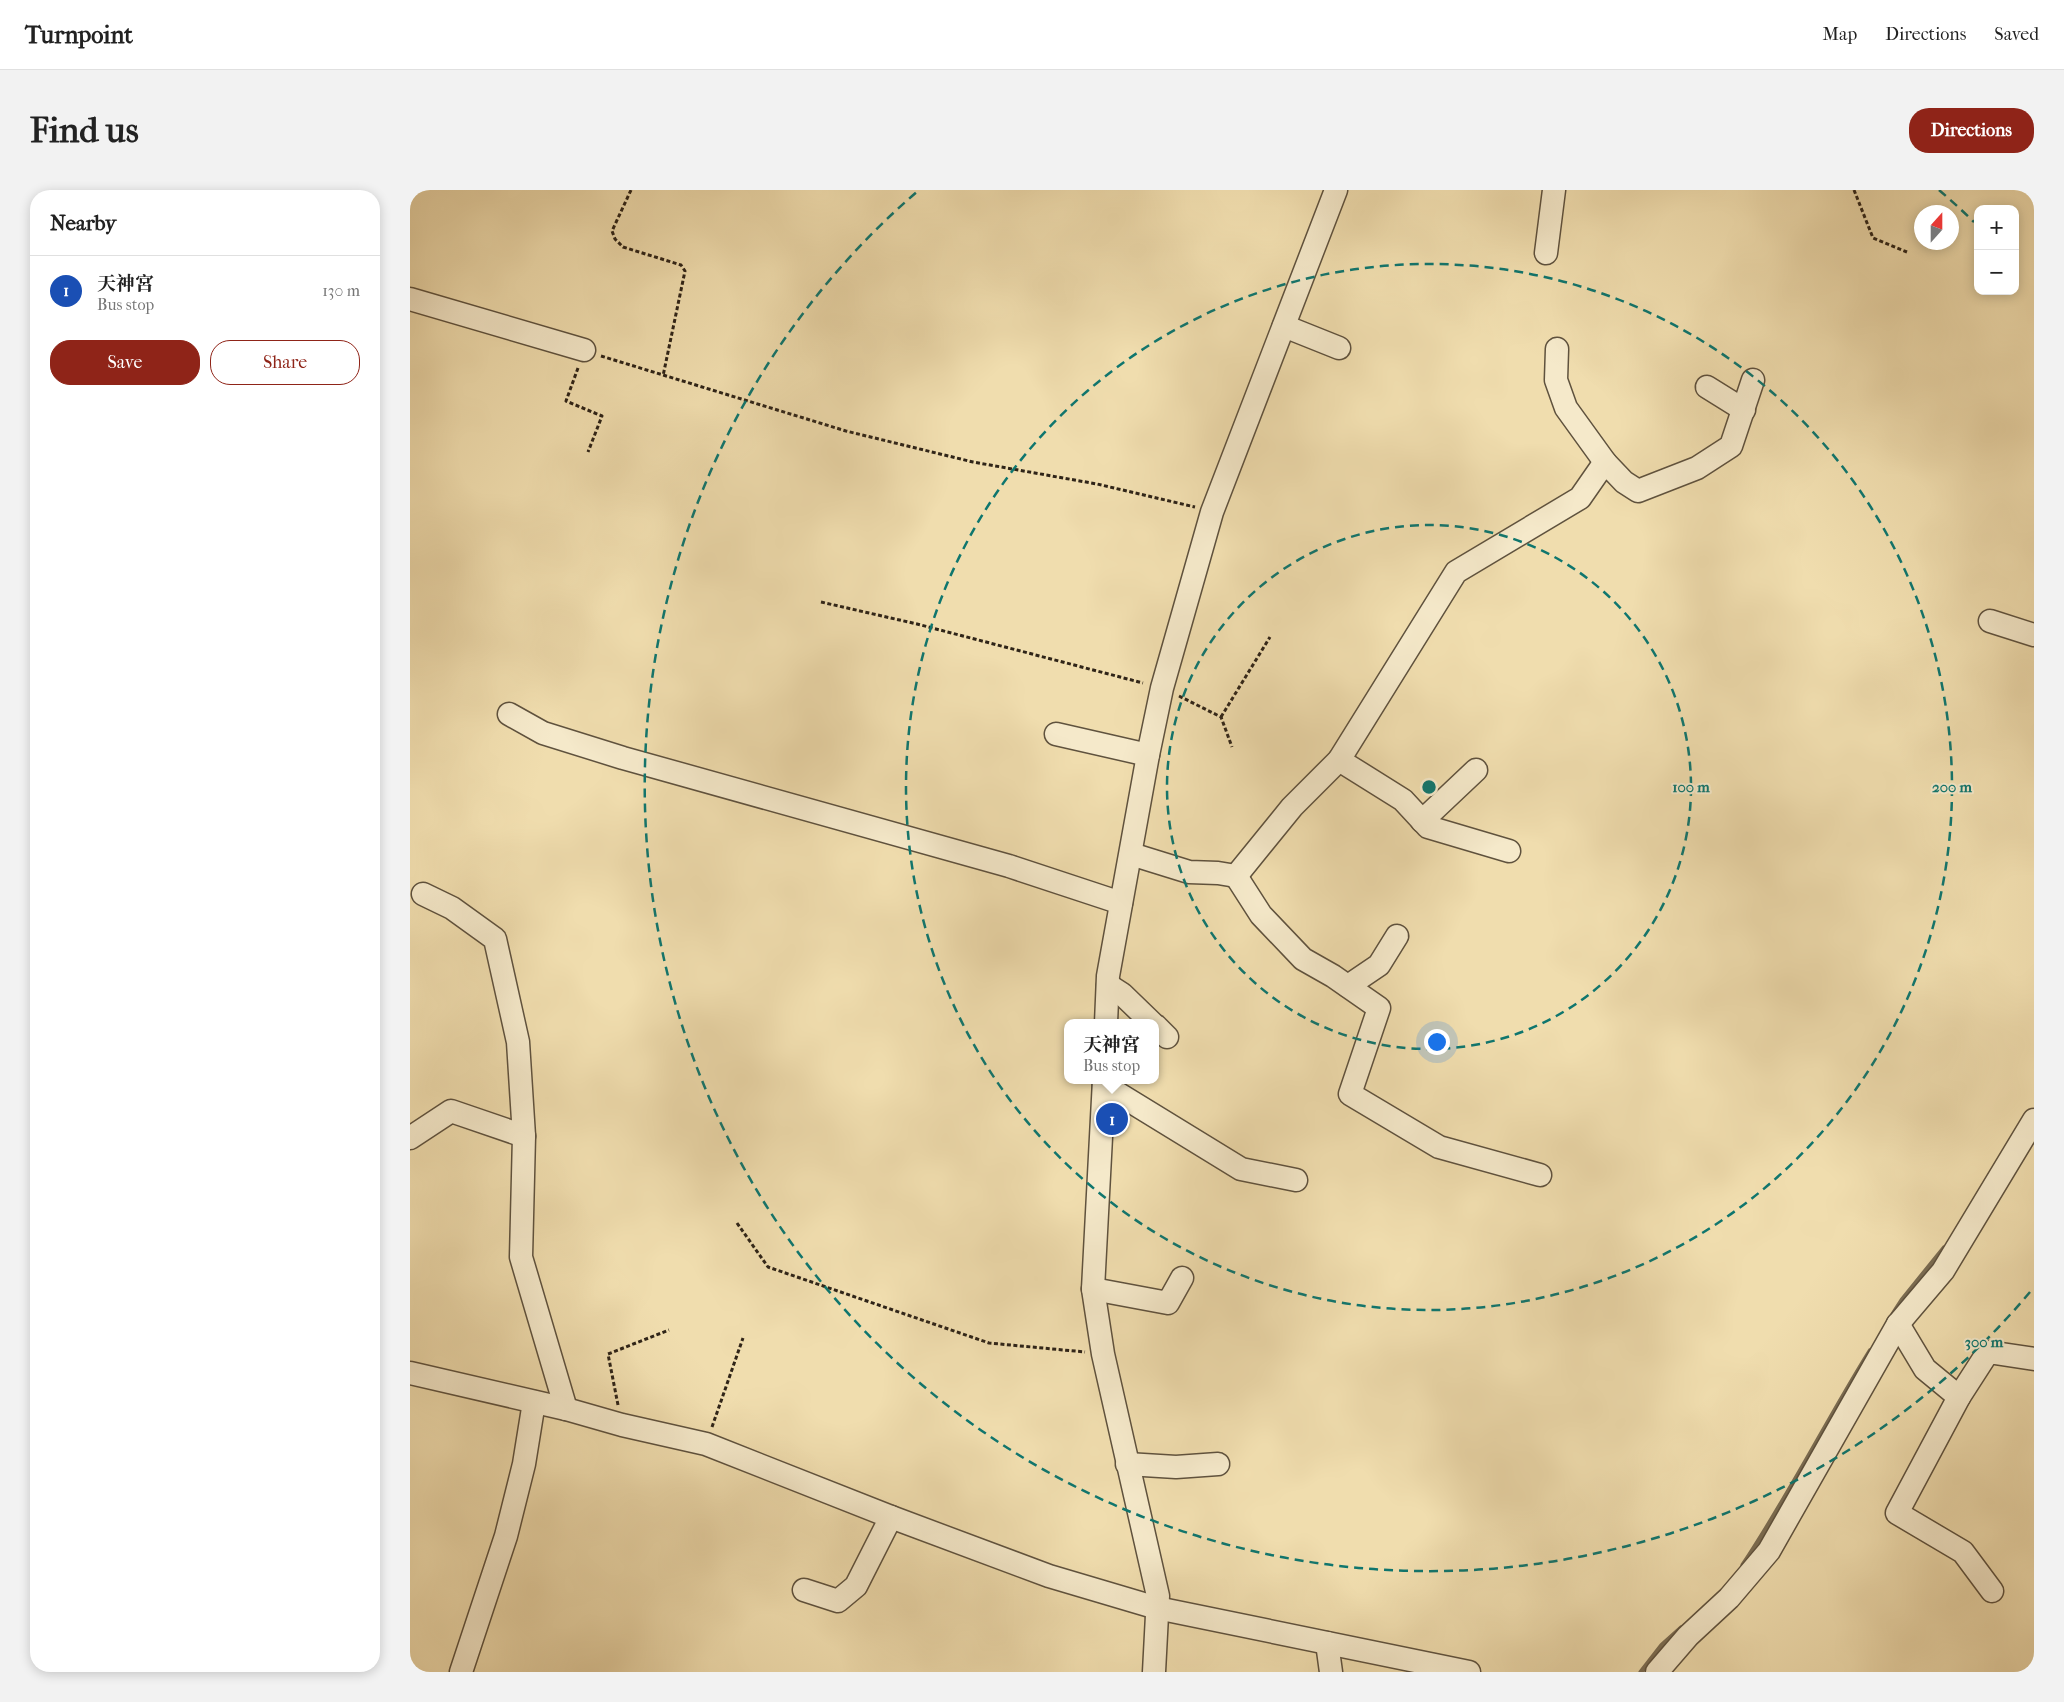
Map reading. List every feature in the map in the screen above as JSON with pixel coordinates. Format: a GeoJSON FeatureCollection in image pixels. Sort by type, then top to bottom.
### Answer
{"type":"FeatureCollection","features":[{"type":"Feature","properties":{"kind":"street"},"geometry":{"type":"LineString","coordinates":[[1106,1019],[1108,985],[1121,903],[1162,688],[1212,512],[1336,190]]}},
{"type":"Feature","properties":{"kind":"street"},"geometry":{"type":"LineString","coordinates":[[1546,253],[1554,190]]}},
{"type":"Feature","properties":{"kind":"street"},"geometry":{"type":"LineString","coordinates":[[410,299],[584,350]]}},
{"type":"Feature","properties":{"kind":"street"},"geometry":{"type":"LineString","coordinates":[[1284,326],[1339,348]]}},
{"type":"Feature","properties":{"kind":"street"},"geometry":{"type":"LineString","coordinates":[[1557,349],[1556,380],[1566,408],[1605,462],[1624,482],[1638,491],[1697,468],[1731,446],[1753,380]]}},
{"type":"Feature","properties":{"kind":"street"},"geometry":{"type":"LineString","coordinates":[[1707,387],[1744,410]]}},
{"type":"Feature","properties":{"kind":"street"},"geometry":{"type":"LineString","coordinates":[[1236,876],[1292,807],[1339,760],[1456,572],[1580,498],[1605,462]]}},
{"type":"Feature","properties":{"kind":"street"},"geometry":{"type":"LineString","coordinates":[[1990,621],[2034,636]]}},
{"type":"Feature","properties":{"kind":"street"},"geometry":{"type":"LineString","coordinates":[[509,714],[543,733],[622,758],[1010,866],[1121,903]]}},
{"type":"Feature","properties":{"kind":"street"},"geometry":{"type":"LineString","coordinates":[[1056,734],[1148,755]]}},
{"type":"Feature","properties":{"kind":"street"},"geometry":{"type":"LineString","coordinates":[[1339,760],[1403,800],[1428,827],[1509,851]]}},
{"type":"Feature","properties":{"kind":"street"},"geometry":{"type":"LineString","coordinates":[[1422,821],[1476,770]]}},
{"type":"Feature","properties":{"kind":"street"},"geometry":{"type":"LineString","coordinates":[[1131,854],[1189,872],[1236,876],[1261,914],[1303,959],[1380,1008],[1350,1094],[1438,1147],[1540,1175]]}},
{"type":"Feature","properties":{"kind":"street"},"geometry":{"type":"LineString","coordinates":[[424,894],[452,908],[495,939],[518,1042],[524,1136],[521,1257],[566,1409]]}},
{"type":"Feature","properties":{"kind":"street"},"geometry":{"type":"LineString","coordinates":[[1348,986],[1379,965],[1397,936]]}},
{"type":"Feature","properties":{"kind":"street"},"geometry":{"type":"LineString","coordinates":[[1108,985],[1122,994],[1148,1019]]}},
{"type":"Feature","properties":{"kind":"street"},"geometry":{"type":"LineString","coordinates":[[1104,1084],[1093,1290],[1103,1354],[1158,1596],[1154,1672]]}},
{"type":"Feature","properties":{"kind":"street"},"geometry":{"type":"LineString","coordinates":[[1106,1084],[1241,1169],[1296,1180]]}},
{"type":"Feature","properties":{"kind":"street"},"geometry":{"type":"LineString","coordinates":[[410,1138],[451,1111],[524,1136]]}},
{"type":"Feature","properties":{"kind":"street"},"geometry":{"type":"LineString","coordinates":[[1657,1672],[1688,1636],[1729,1598],[1769,1551],[1898,1324],[1943,1271],[2034,1120]]}},
{"type":"Feature","properties":{"kind":"street"},"geometry":{"type":"LineString","coordinates":[[1093,1290],[1168,1303],[1182,1278]]}},
{"type":"Feature","properties":{"kind":"street"},"geometry":{"type":"LineString","coordinates":[[1898,1324],[1925,1369],[1959,1397]]}},
{"type":"Feature","properties":{"kind":"street"},"geometry":{"type":"LineString","coordinates":[[1992,1591],[1963,1552],[1897,1513],[1959,1397],[1988,1352],[2034,1360]]}},
{"type":"Feature","properties":{"kind":"street"},"geometry":{"type":"LineString","coordinates":[[410,1372],[706,1444],[891,1517],[1049,1576],[1158,1608],[1469,1672]]}},
{"type":"Feature","properties":{"kind":"street"},"geometry":{"type":"LineString","coordinates":[[461,1672],[506,1536],[524,1464],[534,1402]]}},
{"type":"Feature","properties":{"kind":"street"},"geometry":{"type":"LineString","coordinates":[[1127,1464],[1176,1467],[1218,1464]]}},
{"type":"Feature","properties":{"kind":"street"},"geometry":{"type":"LineString","coordinates":[[804,1590],[838,1601],[856,1586],[891,1517]]}},
{"type":"Feature","properties":{"kind":"street"},"geometry":{"type":"LineString","coordinates":[[1328,1643],[1331,1672]]}},
{"type":"Feature","properties":{"kind":"path"},"geometry":{"type":"LineString","coordinates":[[631,190],[612,230],[615,239],[623,247],[681,265],[685,271],[663,376]]}},
{"type":"Feature","properties":{"kind":"path"},"geometry":{"type":"LineString","coordinates":[[1854,190],[1873,238],[1907,252]]}},
{"type":"Feature","properties":{"kind":"path"},"geometry":{"type":"LineString","coordinates":[[588,452],[602,416],[566,401],[584,350],[663,376],[846,431],[974,462],[1097,484],[1212,512]]}},
{"type":"Feature","properties":{"kind":"path"},"geometry":{"type":"LineString","coordinates":[[821,602],[917,624],[1162,688],[1221,717],[1232,748]]}},
{"type":"Feature","properties":{"kind":"path"},"geometry":{"type":"LineString","coordinates":[[1221,717],[1270,637]]}},
{"type":"Feature","properties":{"kind":"path"},"geometry":{"type":"LineString","coordinates":[[737,1223],[768,1267],[989,1343],[1103,1354]]}},
{"type":"Feature","properties":{"kind":"path"},"geometry":{"type":"LineString","coordinates":[[622,1425],[608,1354],[669,1330]]}},
{"type":"Feature","properties":{"kind":"path"},"geometry":{"type":"LineString","coordinates":[[706,1444],[743,1338]]}},
{"type":"Feature","properties":{"kind":"waterway"},"geometry":{"type":"LineString","coordinates":[[1893,1314],[1944,1248]]}},
{"type":"Feature","properties":{"kind":"waterway"},"geometry":{"type":"LineString","coordinates":[[1743,1565],[1870,1351]]}},
{"type":"Feature","properties":{"kind":"waterway"},"geometry":{"type":"LineString","coordinates":[[1641,1672],[1662,1645],[1681,1628]]}},
{"type":"Feature","properties":{"kind":"place","name":"天神宮"},"geometry":{"type":"Point","coordinates":[1112,1119]}}]}
